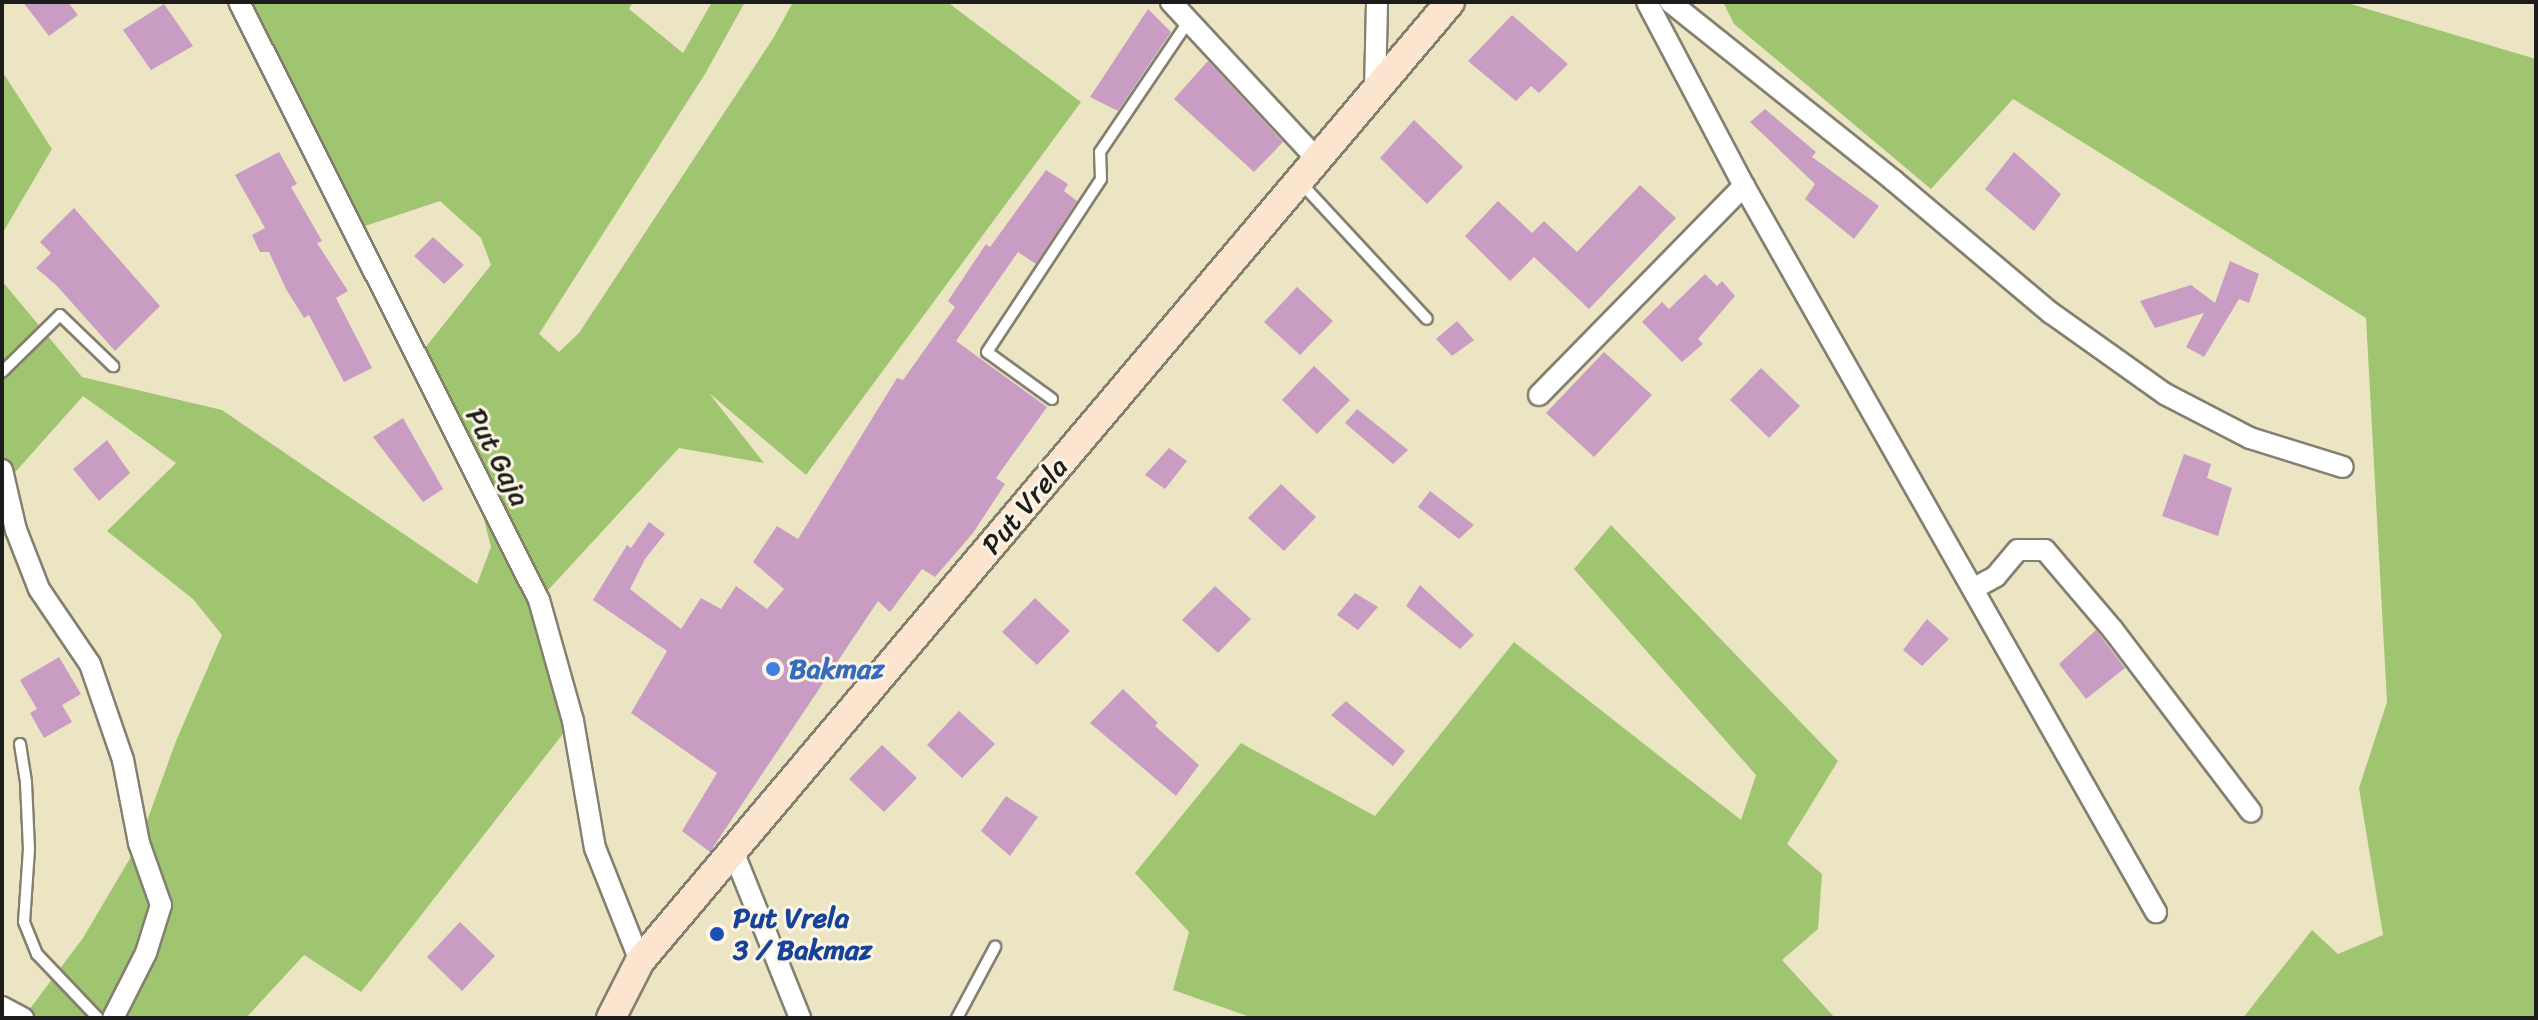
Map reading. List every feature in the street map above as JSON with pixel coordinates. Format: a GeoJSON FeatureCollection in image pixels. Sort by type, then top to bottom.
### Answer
{"type":"FeatureCollection","features":[{"type":"Feature","properties":{"kind":"main road","name":"Put Vrela"},"geometry":{"type":"LineString","coordinates":[[611,1018],[640,961],[1450,2]]}},
{"type":"Feature","properties":{"kind":"street","name":"Put Gaja"},"geometry":{"type":"LineString","coordinates":[[239,2],[539,600],[573,721],[595,848],[640,961]]}},
{"type":"Feature","properties":{"kind":"street"},"geometry":{"type":"LineString","coordinates":[[1171,2],[1317,159]]}},
{"type":"Feature","properties":{"kind":"street"},"geometry":{"type":"LineString","coordinates":[[1375,91],[1377,2]]}},
{"type":"Feature","properties":{"kind":"street"},"geometry":{"type":"LineString","coordinates":[[1647,2],[1744,186],[2156,912]]}},
{"type":"Feature","properties":{"kind":"street"},"geometry":{"type":"LineString","coordinates":[[1670,2],[1893,180],[2051,313],[2165,394],[2250,438],[2343,467]]}},
{"type":"Feature","properties":{"kind":"street"},"geometry":{"type":"LineString","coordinates":[[1539,395],[1744,186]]}},
{"type":"Feature","properties":{"kind":"street"},"geometry":{"type":"LineString","coordinates":[[2,470],[16,530],[39,589],[90,664],[123,760],[139,843],[161,905],[146,953],[113,1018]]}},
{"type":"Feature","properties":{"kind":"street"},"geometry":{"type":"LineString","coordinates":[[1973,589],[1996,576],[2018,550],[2045,550],[2113,630],[2251,812]]}},
{"type":"Feature","properties":{"kind":"street"},"geometry":{"type":"LineString","coordinates":[[733,851],[800,1018]]}},
{"type":"Feature","properties":{"kind":"street"},"geometry":{"type":"LineString","coordinates":[[2,1007],[23,1018]]}},
{"type":"Feature","properties":{"kind":"lane"},"geometry":{"type":"LineString","coordinates":[[1052,399],[987,352],[1101,179],[1100,152],[1188,22]]}},
{"type":"Feature","properties":{"kind":"lane"},"geometry":{"type":"LineString","coordinates":[[1300,182],[1427,319]]}},
{"type":"Feature","properties":{"kind":"lane"},"geometry":{"type":"LineString","coordinates":[[2,372],[60,315],[113,366]]}},
{"type":"Feature","properties":{"kind":"lane"},"geometry":{"type":"LineString","coordinates":[[20,744],[26,783],[29,849],[24,922],[37,954],[98,1018]]}},
{"type":"Feature","properties":{"kind":"lane"},"geometry":{"type":"LineString","coordinates":[[957,1018],[995,947]]}},
{"type":"Feature","properties":{"kind":"green space"},"geometry":{"type":"Polygon","coordinates":[[[239,2],[633,2],[629,9],[683,53],[712,2],[745,2],[705,74],[539,334],[559,352],[579,333],[774,37],[793,2],[947,2],[1081,102],[806,475],[709,393],[764,463],[679,448],[539,600],[573,721],[361,992],[304,955],[246,1018],[23,1018],[83,938],[139,843],[176,741],[222,635],[193,599],[107,531],[176,463],[83,396],[2,487],[2,281],[82,377],[222,410],[477,584],[491,547],[469,461],[417,358],[491,265],[481,238],[440,201],[353,230],[239,2]]]}},
{"type":"Feature","properties":{"kind":"green space"},"geometry":{"type":"Polygon","coordinates":[[[1723,2],[2344,2],[2536,59],[2536,1018],[2243,1018],[2312,930],[2338,954],[2383,935],[2359,788],[2387,702],[2366,318],[2013,99],[1931,189],[1734,24],[1723,2]]]}},
{"type":"Feature","properties":{"kind":"green space"},"geometry":{"type":"Polygon","coordinates":[[[2,71],[52,149],[2,234],[2,71]]]}},
{"type":"Feature","properties":{"kind":"green space"},"geometry":{"type":"Polygon","coordinates":[[[1611,525],[1838,761],[1787,844],[1822,874],[1818,929],[1782,960],[1835,1018],[1253,1018],[1173,990],[1189,932],[1135,873],[1241,743],[1375,816],[1514,642],[1741,820],[1756,775],[1574,569],[1611,525]]]}},
{"type":"Feature","properties":{"kind":"building"},"geometry":{"type":"Polygon","coordinates":[[[23,2],[68,2],[78,15],[49,36],[23,2]]]}},
{"type":"Feature","properties":{"kind":"building"},"geometry":{"type":"Polygon","coordinates":[[[164,4],[193,46],[151,70],[123,30],[164,4]]]}},
{"type":"Feature","properties":{"kind":"building"},"geometry":{"type":"Polygon","coordinates":[[[1148,9],[1171,32],[1118,111],[1090,97],[1148,9]]]}},
{"type":"Feature","properties":{"kind":"building"},"geometry":{"type":"Polygon","coordinates":[[[1512,15],[1568,64],[1539,93],[1531,86],[1516,101],[1468,61],[1512,15]]]}},
{"type":"Feature","properties":{"kind":"building"},"geometry":{"type":"Polygon","coordinates":[[[1208,61],[1283,142],[1254,172],[1174,99],[1208,61]]]}},
{"type":"Feature","properties":{"kind":"building"},"geometry":{"type":"Polygon","coordinates":[[[1765,109],[1816,152],[1812,157],[1879,206],[1854,239],[1805,199],[1815,184],[1750,122],[1765,109]]]}},
{"type":"Feature","properties":{"kind":"building"},"geometry":{"type":"Polygon","coordinates":[[[1414,120],[1463,167],[1427,204],[1380,158],[1414,120]]]}},
{"type":"Feature","properties":{"kind":"building"},"geometry":{"type":"Polygon","coordinates":[[[279,152],[297,184],[291,187],[322,241],[317,243],[348,291],[336,298],[372,368],[344,382],[309,315],[304,318],[286,289],[269,252],[260,252],[252,235],[265,228],[235,175],[279,152]]]}},
{"type":"Feature","properties":{"kind":"building"},"geometry":{"type":"Polygon","coordinates":[[[2014,152],[2061,194],[2034,231],[1985,189],[2014,152]]]}},
{"type":"Feature","properties":{"kind":"building"},"geometry":{"type":"Polygon","coordinates":[[[1046,170],[1068,184],[1064,191],[1077,201],[1036,264],[1018,252],[956,341],[1047,407],[996,478],[1005,484],[973,533],[935,577],[922,569],[890,612],[878,601],[710,852],[682,831],[717,773],[631,713],[667,651],[593,600],[627,545],[631,548],[649,522],[665,534],[645,559],[630,589],[681,629],[701,598],[721,609],[736,586],[767,609],[784,589],[753,562],[777,526],[798,539],[897,378],[903,380],[955,307],[948,301],[986,244],[990,247],[1046,170]]]}},
{"type":"Feature","properties":{"kind":"building"},"geometry":{"type":"Polygon","coordinates":[[[1640,185],[1676,218],[1589,309],[1534,257],[1510,281],[1465,236],[1498,201],[1532,233],[1544,221],[1577,252],[1640,185]]]}},
{"type":"Feature","properties":{"kind":"building"},"geometry":{"type":"Polygon","coordinates":[[[74,208],[160,306],[115,351],[57,286],[36,268],[51,253],[40,242],[74,208]]]}},
{"type":"Feature","properties":{"kind":"building"},"geometry":{"type":"Polygon","coordinates":[[[433,237],[464,265],[444,284],[414,256],[433,237]]]}},
{"type":"Feature","properties":{"kind":"building"},"geometry":{"type":"Polygon","coordinates":[[[2230,261],[2259,274],[2249,303],[2239,299],[2204,357],[2186,347],[2204,313],[2155,328],[2140,301],[2191,285],[2215,303],[2230,261]]]}},
{"type":"Feature","properties":{"kind":"building"},"geometry":{"type":"Polygon","coordinates":[[[1705,274],[1717,286],[1722,281],[1735,296],[1698,339],[1703,344],[1682,362],[1642,322],[1662,302],[1669,309],[1705,274]]]}},
{"type":"Feature","properties":{"kind":"building"},"geometry":{"type":"Polygon","coordinates":[[[1297,287],[1333,321],[1300,355],[1264,322],[1297,287]]]}},
{"type":"Feature","properties":{"kind":"building"},"geometry":{"type":"Polygon","coordinates":[[[1457,321],[1474,340],[1452,356],[1436,339],[1457,321]]]}},
{"type":"Feature","properties":{"kind":"building"},"geometry":{"type":"Polygon","coordinates":[[[1604,352],[1652,395],[1594,457],[1546,413],[1604,352]]]}},
{"type":"Feature","properties":{"kind":"building"},"geometry":{"type":"Polygon","coordinates":[[[1314,366],[1350,400],[1317,434],[1282,400],[1314,366]]]}},
{"type":"Feature","properties":{"kind":"building"},"geometry":{"type":"Polygon","coordinates":[[[1761,368],[1800,406],[1769,438],[1730,400],[1761,368]]]}},
{"type":"Feature","properties":{"kind":"building"},"geometry":{"type":"Polygon","coordinates":[[[1357,409],[1408,450],[1393,464],[1345,423],[1357,409]]]}},
{"type":"Feature","properties":{"kind":"building"},"geometry":{"type":"Polygon","coordinates":[[[403,418],[443,489],[423,502],[373,437],[403,418]]]}},
{"type":"Feature","properties":{"kind":"building"},"geometry":{"type":"Polygon","coordinates":[[[107,440],[130,473],[99,501],[73,469],[107,440]]]}},
{"type":"Feature","properties":{"kind":"building"},"geometry":{"type":"Polygon","coordinates":[[[1169,448],[1187,461],[1165,489],[1145,475],[1169,448]]]}},
{"type":"Feature","properties":{"kind":"building"},"geometry":{"type":"Polygon","coordinates":[[[2184,454],[2211,464],[2207,478],[2232,488],[2218,536],[2162,516],[2184,454]]]}},
{"type":"Feature","properties":{"kind":"building"},"geometry":{"type":"Polygon","coordinates":[[[1281,484],[1316,517],[1284,551],[1248,518],[1281,484]]]}},
{"type":"Feature","properties":{"kind":"building"},"geometry":{"type":"Polygon","coordinates":[[[1430,491],[1474,525],[1459,539],[1418,507],[1430,491]]]}},
{"type":"Feature","properties":{"kind":"building"},"geometry":{"type":"Polygon","coordinates":[[[1420,585],[1474,635],[1460,649],[1406,606],[1420,585]]]}},
{"type":"Feature","properties":{"kind":"building"},"geometry":{"type":"Polygon","coordinates":[[[1215,586],[1251,619],[1218,653],[1182,620],[1215,586]]]}},
{"type":"Feature","properties":{"kind":"building"},"geometry":{"type":"Polygon","coordinates":[[[1355,593],[1378,607],[1358,630],[1337,615],[1355,593]]]}},
{"type":"Feature","properties":{"kind":"building"},"geometry":{"type":"Polygon","coordinates":[[[1035,598],[1070,631],[1037,665],[1002,632],[1035,598]]]}},
{"type":"Feature","properties":{"kind":"building"},"geometry":{"type":"Polygon","coordinates":[[[1927,619],[1949,639],[1922,666],[1903,650],[1927,619]]]}},
{"type":"Feature","properties":{"kind":"building"},"geometry":{"type":"Polygon","coordinates":[[[2096,630],[2125,668],[2086,699],[2059,664],[2096,630]]]}},
{"type":"Feature","properties":{"kind":"building"},"geometry":{"type":"Polygon","coordinates":[[[59,657],[81,694],[62,705],[72,722],[44,738],[30,713],[37,709],[20,680],[59,657]]]}},
{"type":"Feature","properties":{"kind":"building"},"geometry":{"type":"Polygon","coordinates":[[[1123,689],[1158,723],[1155,726],[1199,765],[1176,796],[1090,723],[1123,689]]]}},
{"type":"Feature","properties":{"kind":"building"},"geometry":{"type":"Polygon","coordinates":[[[1346,701],[1405,751],[1393,766],[1331,715],[1346,701]]]}},
{"type":"Feature","properties":{"kind":"building"},"geometry":{"type":"Polygon","coordinates":[[[959,711],[995,744],[962,778],[927,745],[959,711]]]}},
{"type":"Feature","properties":{"kind":"building"},"geometry":{"type":"Polygon","coordinates":[[[882,745],[917,778],[884,812],[849,779],[882,745]]]}},
{"type":"Feature","properties":{"kind":"building"},"geometry":{"type":"Polygon","coordinates":[[[1006,796],[1038,817],[1010,856],[981,831],[1006,796]]]}},
{"type":"Feature","properties":{"kind":"building"},"geometry":{"type":"Polygon","coordinates":[[[460,922],[495,956],[462,991],[427,957],[460,922]]]}},
{"type":"Feature","properties":{"kind":"place","name":"Bakmaz"},"geometry":{"type":"Point","coordinates":[773,669]}},
{"type":"Feature","properties":{"kind":"place","name":"Put Vrela 3 / Bakmaz"},"geometry":{"type":"Point","coordinates":[717,934]}}]}
